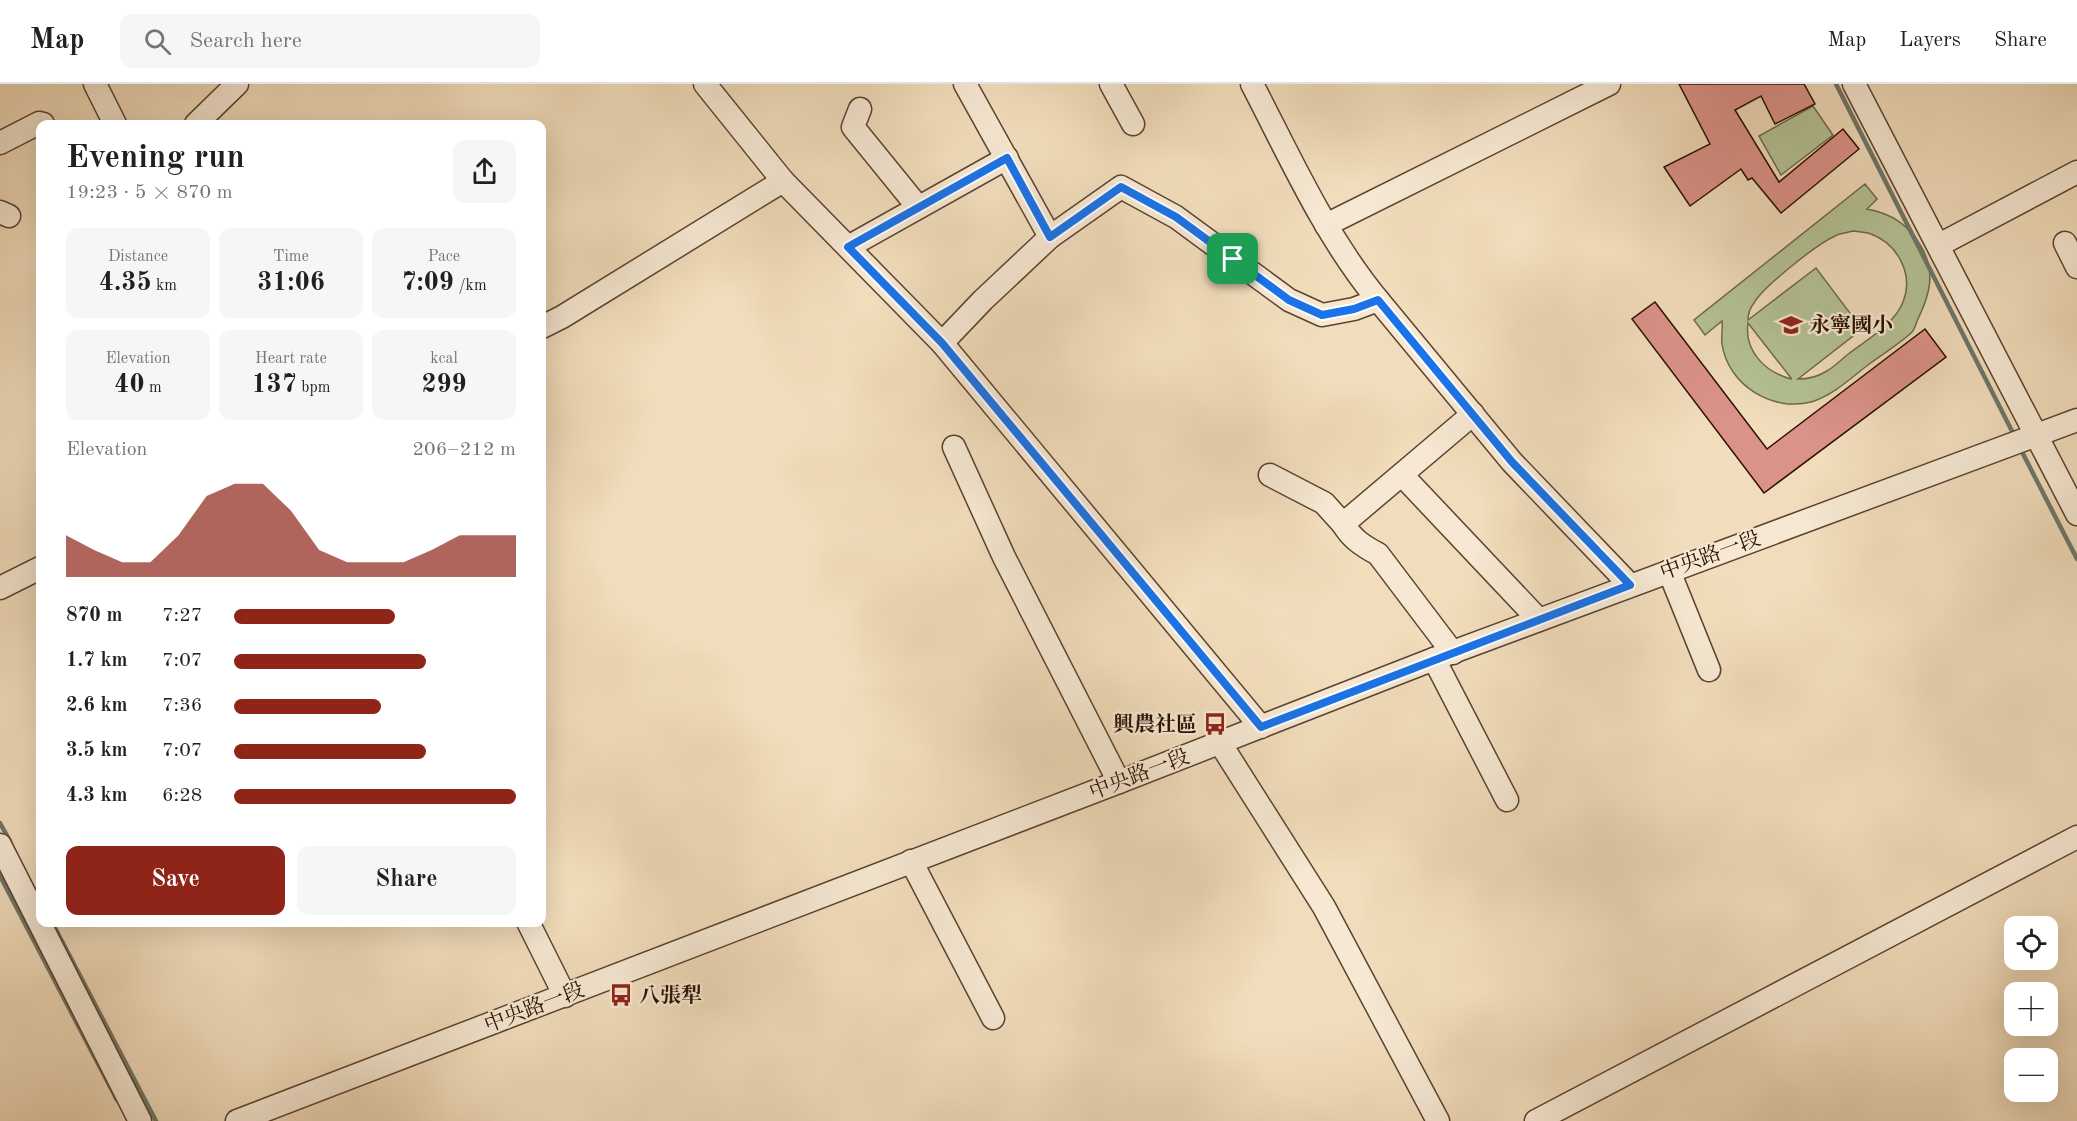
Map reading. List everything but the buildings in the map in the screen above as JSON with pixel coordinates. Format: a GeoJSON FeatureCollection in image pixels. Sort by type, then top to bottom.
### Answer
{"type":"FeatureCollection","features":[{"type":"Feature","properties":{"kind":"street"},"geometry":{"type":"LineString","coordinates":[[95,84],[114,120]]}},
{"type":"Feature","properties":{"kind":"street"},"geometry":{"type":"LineString","coordinates":[[200,120],[237,84]]}},
{"type":"Feature","properties":{"kind":"street"},"geometry":{"type":"LineString","coordinates":[[705,84],[783,180],[942,343],[1261,727]]}},
{"type":"Feature","properties":{"kind":"street"},"geometry":{"type":"LineString","coordinates":[[965,84],[1050,237]]}},
{"type":"Feature","properties":{"kind":"street"},"geometry":{"type":"LineString","coordinates":[[1111,84],[1133,124]]}},
{"type":"Feature","properties":{"kind":"street"},"geometry":{"type":"LineString","coordinates":[[1252,84],[1326,225],[1364,283],[1512,462],[1630,585]]}},
{"type":"Feature","properties":{"kind":"street"},"geometry":{"type":"LineString","coordinates":[[1326,225],[1609,84]]}},
{"type":"Feature","properties":{"kind":"street"},"geometry":{"type":"LineString","coordinates":[[1854,84],[2077,514]]}},
{"type":"Feature","properties":{"kind":"street"},"geometry":{"type":"LineString","coordinates":[[860,109],[852,128],[918,207]]}},
{"type":"Feature","properties":{"kind":"street"},"geometry":{"type":"LineString","coordinates":[[0,143],[36,125]]}},
{"type":"Feature","properties":{"kind":"street"},"geometry":{"type":"LineString","coordinates":[[848,247],[1007,158]]}},
{"type":"Feature","properties":{"kind":"street"},"geometry":{"type":"LineString","coordinates":[[1939,245],[2077,171]]}},
{"type":"Feature","properties":{"kind":"street"},"geometry":{"type":"LineString","coordinates":[[546,325],[783,180]]}},
{"type":"Feature","properties":{"kind":"street"},"geometry":{"type":"LineString","coordinates":[[942,343],[983,300],[1050,237],[1121,187],[1176,217],[1289,300],[1322,315],[1354,309],[1378,300]]}},
{"type":"Feature","properties":{"kind":"street"},"geometry":{"type":"LineString","coordinates":[[2066,243],[2077,267]]}},
{"type":"Feature","properties":{"kind":"street"},"geometry":{"type":"LineString","coordinates":[[1343,524],[1473,414]]}},
{"type":"Feature","properties":{"kind":"street","name":"中央路一段"},"geometry":{"type":"LineString","coordinates":[[237,1121],[1443,656],[2077,420]]}},
{"type":"Feature","properties":{"kind":"street"},"geometry":{"type":"LineString","coordinates":[[954,447],[1004,557],[1119,782]]}},
{"type":"Feature","properties":{"kind":"street"},"geometry":{"type":"LineString","coordinates":[[1270,475],[1324,503],[1343,524],[1349,535],[1378,554],[1443,656],[1507,800]]}},
{"type":"Feature","properties":{"kind":"street"},"geometry":{"type":"LineString","coordinates":[[1402,475],[1539,620]]}},
{"type":"Feature","properties":{"kind":"street"},"geometry":{"type":"LineString","coordinates":[[0,588],[36,570]]}},
{"type":"Feature","properties":{"kind":"street"},"geometry":{"type":"LineString","coordinates":[[1669,571],[1709,670]]}},
{"type":"Feature","properties":{"kind":"street"},"geometry":{"type":"LineString","coordinates":[[1220,742],[1324,907],[1438,1121]]}},
{"type":"Feature","properties":{"kind":"street"},"geometry":{"type":"LineString","coordinates":[[1536,1121],[2077,837]]}},
{"type":"Feature","properties":{"kind":"street"},"geometry":{"type":"LineString","coordinates":[[0,845],[36,916]]}},
{"type":"Feature","properties":{"kind":"street"},"geometry":{"type":"LineString","coordinates":[[911,861],[993,1018]]}},
{"type":"Feature","properties":{"kind":"street"},"geometry":{"type":"LineString","coordinates":[[42,927],[140,1121]]}},
{"type":"Feature","properties":{"kind":"street"},"geometry":{"type":"LineString","coordinates":[[530,927],[565,996]]}},
{"type":"Feature","properties":{"kind":"green space"},"geometry":{"type":"Polygon","coordinates":[[[1813,106],[1833,135],[1781,175],[1759,136],[1813,106]]]}},
{"type":"Feature","properties":{"kind":"green space"},"geometry":{"type":"Polygon","coordinates":[[[1865,184],[1877,199],[1867,209],[1891,217],[1905,226],[1921,246],[1929,265],[1928,292],[1912,332],[1841,386],[1811,402],[1781,403],[1754,392],[1733,372],[1726,359],[1722,344],[1722,321],[1705,335],[1694,320],[1865,184]],[[1853,231],[1835,236],[1804,256],[1759,296],[1750,312],[1748,320],[1816,268],[1862,329],[1798,379],[1822,374],[1834,366],[1886,325],[1903,302],[1906,292],[1905,271],[1896,253],[1881,239],[1869,233],[1853,231]],[[1748,323],[1749,343],[1758,359],[1773,371],[1791,379],[1791,378],[1748,323]]]}},
{"type":"Feature","properties":{"kind":"waterway"},"geometry":{"type":"LineString","coordinates":[[1836,84],[2014,435]]}},
{"type":"Feature","properties":{"kind":"waterway"},"geometry":{"type":"LineString","coordinates":[[2020,448],[2077,559]]}},
{"type":"Feature","properties":{"kind":"waterway"},"geometry":{"type":"LineString","coordinates":[[0,823],[10,841]]}},
{"type":"Feature","properties":{"kind":"waterway"},"geometry":{"type":"LineString","coordinates":[[0,876],[117,1100]]}},
{"type":"Feature","properties":{"kind":"waterway"},"geometry":{"type":"LineString","coordinates":[[55,927],[156,1121]]}},
{"type":"Feature","properties":{"kind":"place","name":"永寧國小"},"geometry":{"type":"Point","coordinates":[1791,325]}},
{"type":"Feature","properties":{"kind":"place","name":"興農社區"},"geometry":{"type":"Point","coordinates":[1215,724]}},
{"type":"Feature","properties":{"kind":"place","name":"八張犁"},"geometry":{"type":"Point","coordinates":[621,995]}},
{"type":"Feature","properties":{"kind":"route"},"geometry":{"type":"LineString","coordinates":[[1007,158],[1050,237],[1121,187],[1176,217],[1233,259],[1289,300],[1322,315],[1354,309],[1378,300],[1512,462],[1630,585],[1261,727],[942,343],[848,247],[1007,158]]}}]}
